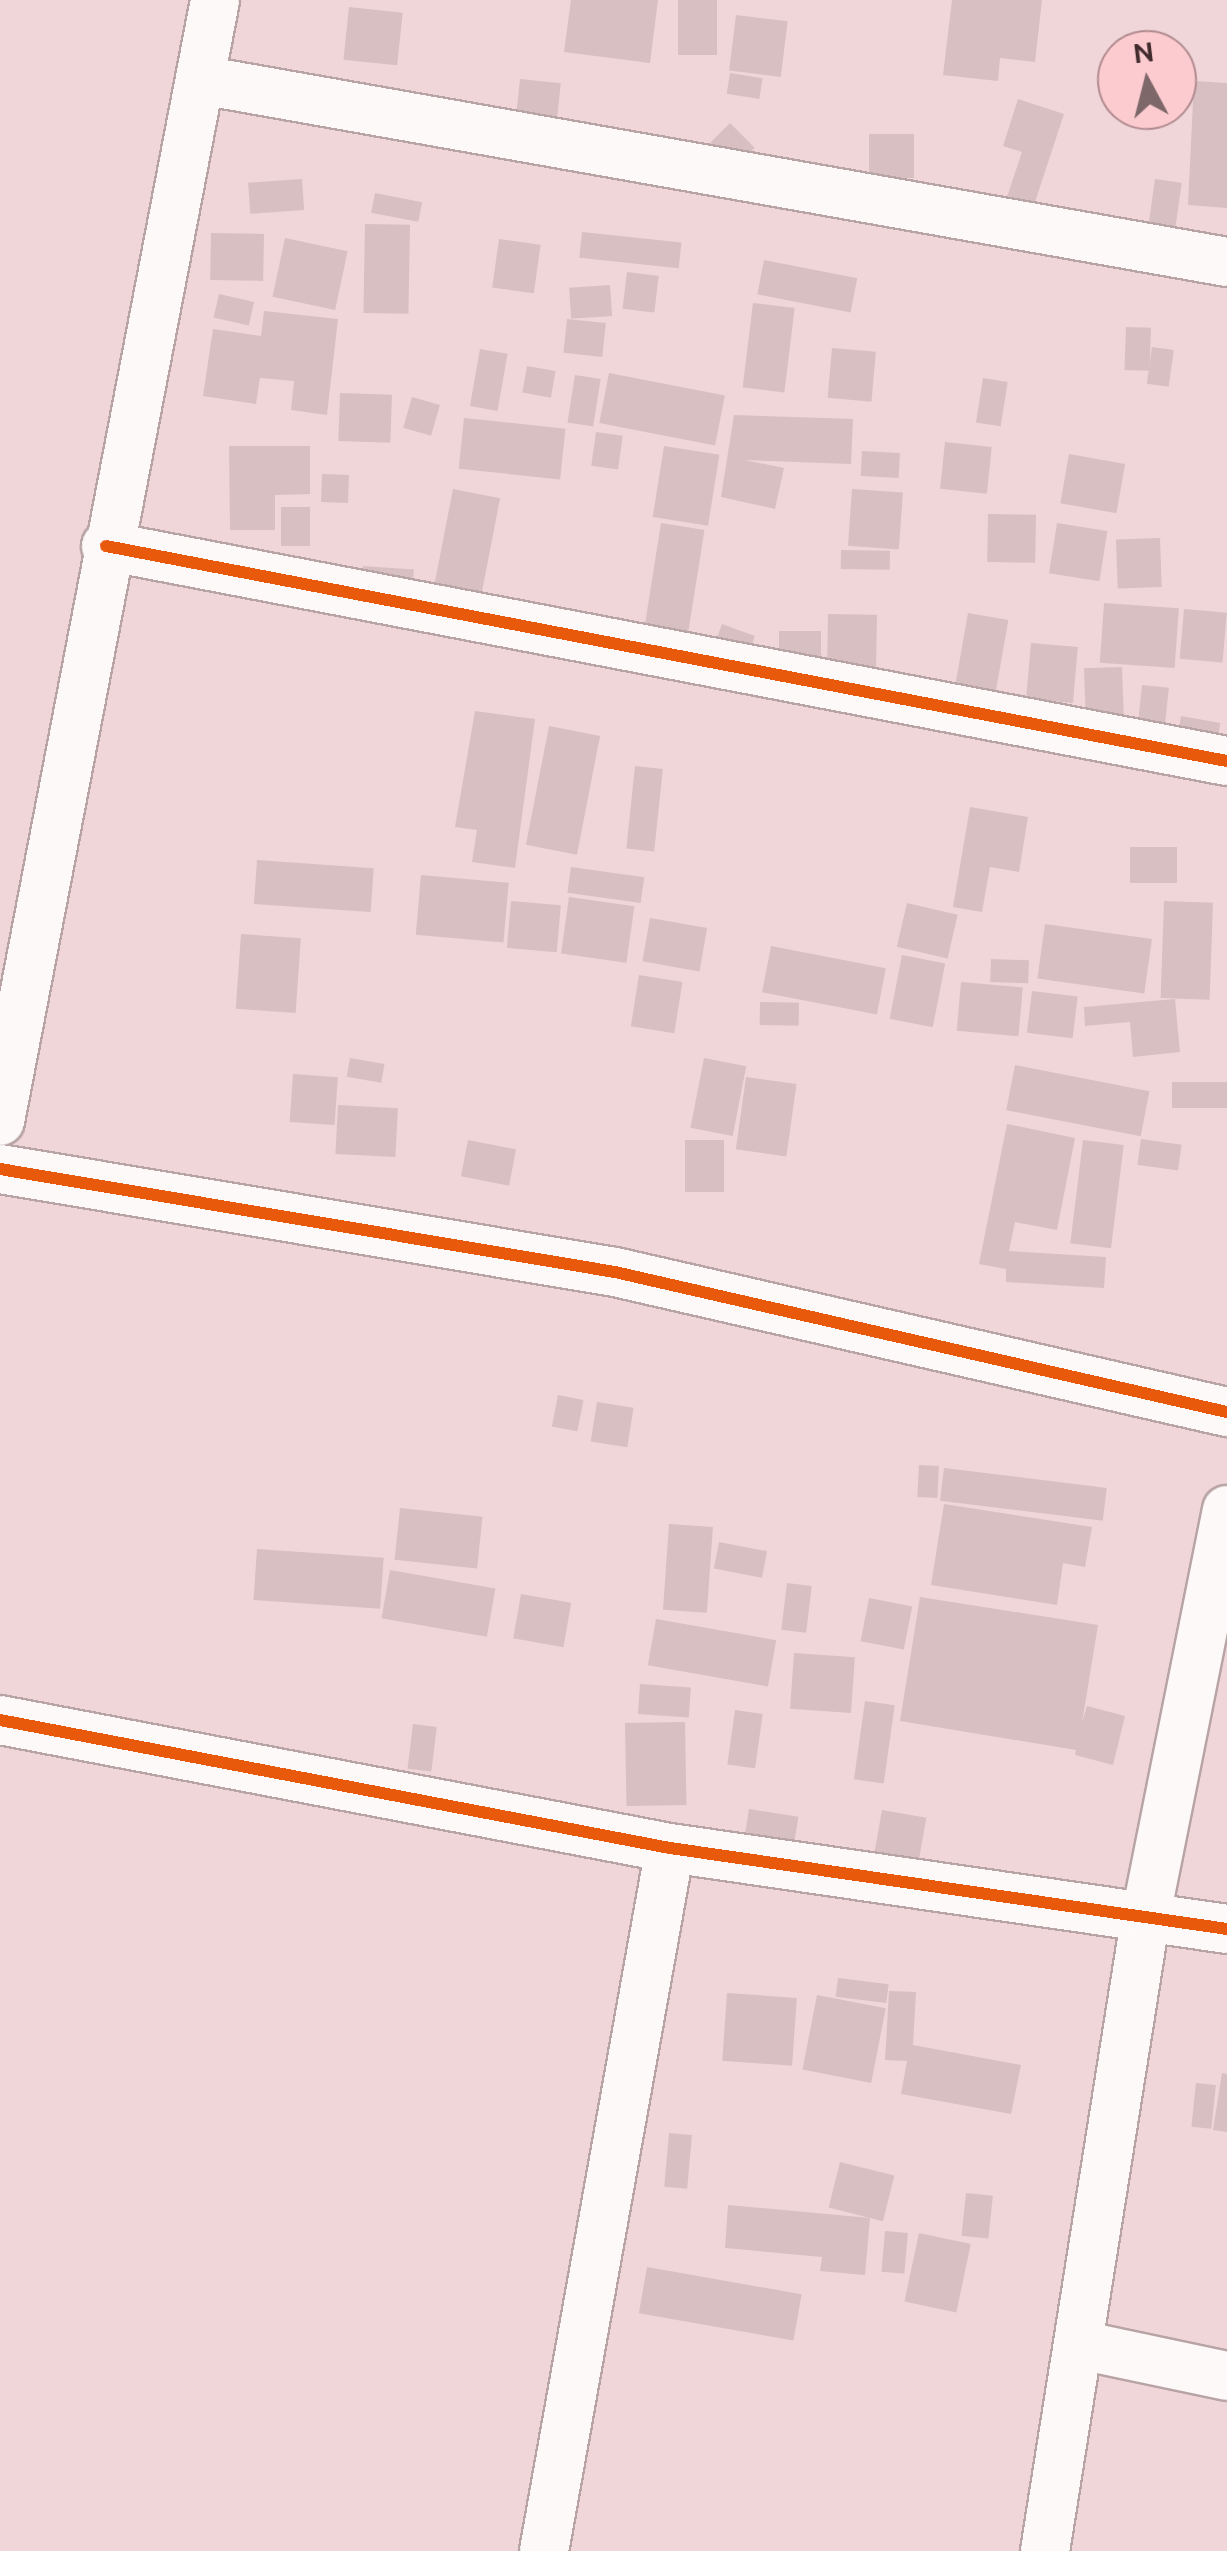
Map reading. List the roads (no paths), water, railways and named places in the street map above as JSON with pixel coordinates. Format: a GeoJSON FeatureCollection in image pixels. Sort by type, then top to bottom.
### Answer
{"type":"FeatureCollection","features":[{"type":"Feature","properties":{"kind":"street"},"geometry":{"type":"LineString","coordinates":[[0,1120],[106,546],[215,0]]}},
{"type":"Feature","properties":{"kind":"street"},"geometry":{"type":"LineString","coordinates":[[201,80],[1227,262]]}},
{"type":"Feature","properties":{"kind":"street"},"geometry":{"type":"LineString","coordinates":[[106,546],[1227,761]]}},
{"type":"Feature","properties":{"kind":"street"},"geometry":{"type":"LineString","coordinates":[[0,1169],[615,1272],[1227,1412]]}},
{"type":"Feature","properties":{"kind":"street"},"geometry":{"type":"LineString","coordinates":[[1046,2551],[1146,1915],[1227,1510]]}},
{"type":"Feature","properties":{"kind":"street"},"geometry":{"type":"LineString","coordinates":[[0,1720],[670,1848],[1227,1929]]}},
{"type":"Feature","properties":{"kind":"street"},"geometry":{"type":"LineString","coordinates":[[544,2551],[670,1848]]}},
{"type":"Feature","properties":{"kind":"street"},"geometry":{"type":"LineString","coordinates":[[1080,2344],[1227,2376]]}}]}
